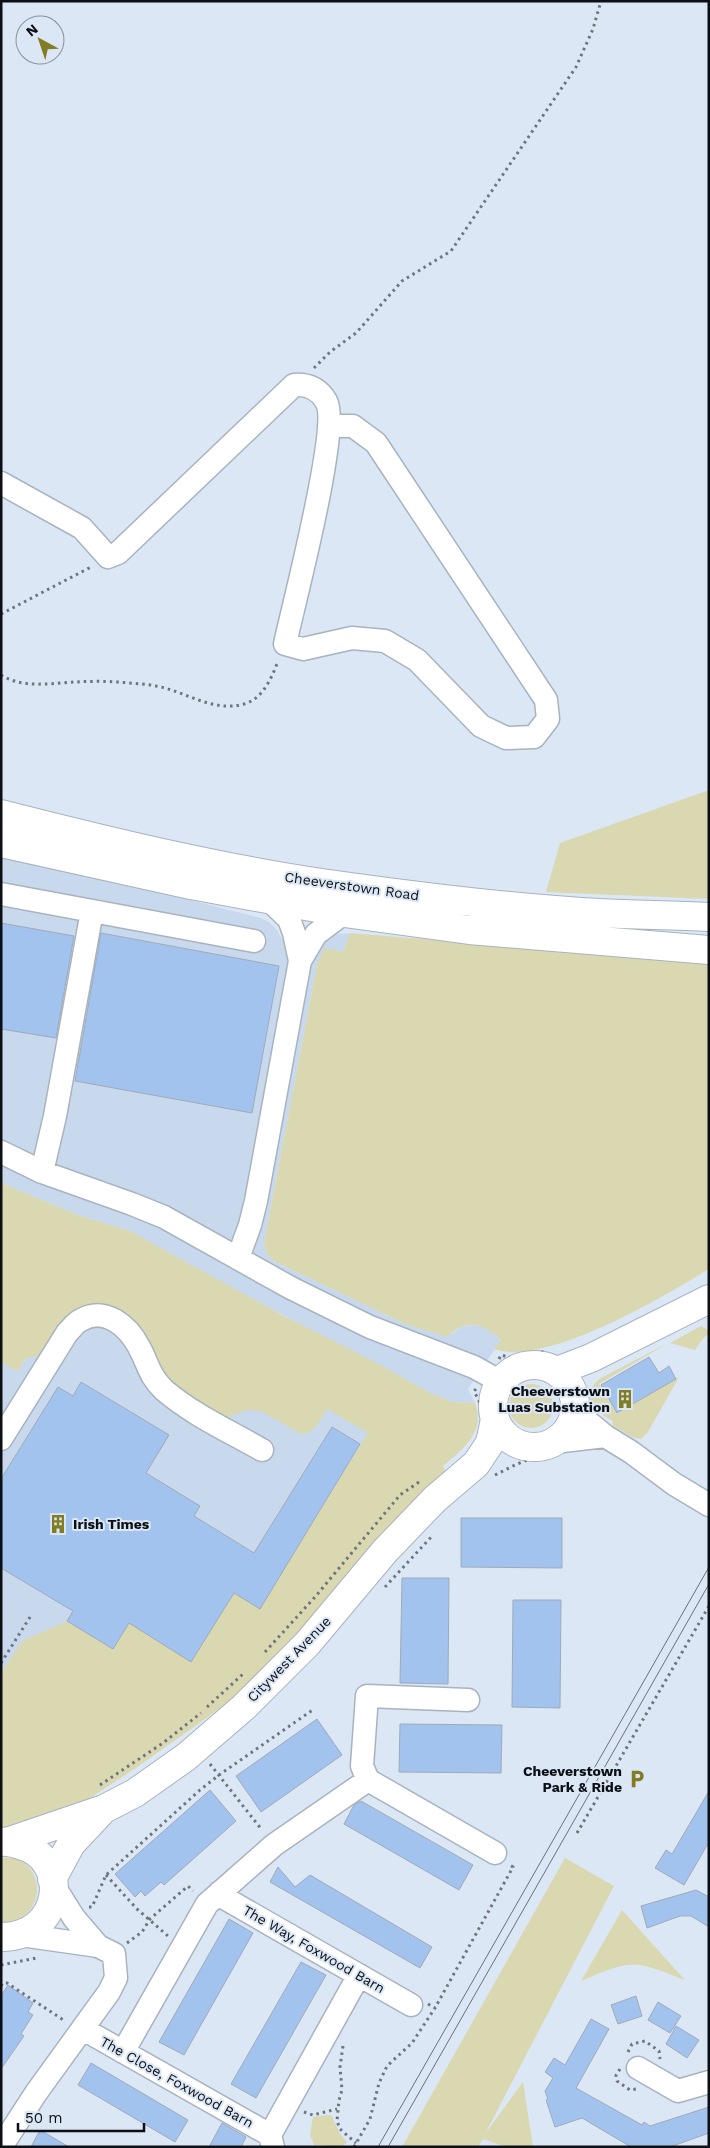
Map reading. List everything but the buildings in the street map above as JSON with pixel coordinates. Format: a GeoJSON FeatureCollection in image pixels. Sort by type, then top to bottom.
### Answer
{"type":"FeatureCollection","features":[{"type":"Feature","properties":{"kind":"main road","name":"Cheeverstown Road"},"geometry":{"type":"LineString","coordinates":[[1,814],[97,839],[231,867],[320,883],[484,903],[580,911],[709,917]]}},
{"type":"Feature","properties":{"kind":"main road","name":"Cheeverstown Road"},"geometry":{"type":"LineString","coordinates":[[1,843],[191,885],[344,913],[469,930],[709,950]]}},
{"type":"Feature","properties":{"kind":"main road"},"geometry":{"type":"LineString","coordinates":[[557,1371],[591,1358],[709,1299]]}},
{"type":"Feature","properties":{"kind":"main road"},"geometry":{"type":"LineString","coordinates":[[575,1406],[572,1389],[566,1379],[557,1371],[545,1366],[533,1365],[515,1370],[501,1382],[495,1393],[493,1406],[495,1419],[501,1430],[509,1438],[520,1444],[537,1446],[554,1442],[566,1432],[573,1420],[575,1406],[578,1382],[591,1358]]}},
{"type":"Feature","properties":{"kind":"main road","name":"Citywest Avenue"},"geometry":{"type":"LineString","coordinates":[[4,1842],[98,1799],[135,1793],[186,1757],[244,1707],[307,1644],[391,1545],[435,1499],[476,1464],[490,1443],[495,1419]]}},
{"type":"Feature","properties":{"kind":"main road","name":"Citywest Avenue"},"geometry":{"type":"LineString","coordinates":[[476,1464],[520,1444]]}},
{"type":"Feature","properties":{"kind":"main road","name":"Citywest Avenue"},"geometry":{"type":"LineString","coordinates":[[9,1938],[35,1928],[45,1918],[52,1904],[53,1882],[71,1844],[98,1799]]}},
{"type":"Feature","properties":{"kind":"main road"},"geometry":{"type":"LineString","coordinates":[[4,1842],[26,1847],[41,1857],[50,1870],[53,1882]]}},
{"type":"Feature","properties":{"kind":"street"},"geometry":{"type":"LineString","coordinates":[[1,483],[82,528],[108,557],[118,553],[294,385],[306,384],[327,402],[329,426],[314,522],[285,644],[303,649],[352,638],[385,641],[417,660],[481,726],[506,738],[534,737],[548,719],[546,700],[376,443],[364,432],[353,426],[329,426]]}},
{"type":"Feature","properties":{"kind":"street"},"geometry":{"type":"LineString","coordinates":[[1,894],[254,941]]}},
{"type":"Feature","properties":{"kind":"street"},"geometry":{"type":"LineString","coordinates":[[268,899],[289,919],[300,961]]}},
{"type":"Feature","properties":{"kind":"street"},"geometry":{"type":"LineString","coordinates":[[42,1172],[55,1116],[92,911]]}},
{"type":"Feature","properties":{"kind":"street"},"geometry":{"type":"LineString","coordinates":[[238,1258],[250,1225],[256,1201],[300,961],[316,934],[344,913]]}},
{"type":"Feature","properties":{"kind":"street"},"geometry":{"type":"LineString","coordinates":[[1,1152],[42,1172],[164,1217],[291,1288],[370,1327],[474,1367],[501,1382]]}},
{"type":"Feature","properties":{"kind":"street"},"geometry":{"type":"LineString","coordinates":[[1,1439],[67,1333],[81,1320],[102,1315],[117,1320],[131,1333],[140,1349],[148,1372],[163,1389],[194,1412],[262,1450]]}},
{"type":"Feature","properties":{"kind":"street"},"geometry":{"type":"LineString","coordinates":[[575,1406],[605,1436],[631,1452],[674,1484],[709,1505]]}},
{"type":"Feature","properties":{"kind":"street"},"geometry":{"type":"LineString","coordinates":[[554,1442],[605,1436]]}},
{"type":"Feature","properties":{"kind":"street"},"geometry":{"type":"LineString","coordinates":[[468,1700],[367,1696],[362,1766],[368,1780],[494,1854]]}},
{"type":"Feature","properties":{"kind":"street"},"geometry":{"type":"LineString","coordinates":[[123,2052],[183,1946],[213,1898],[274,1845],[368,1780]]}},
{"type":"Feature","properties":{"kind":"street"},"geometry":{"type":"LineString","coordinates":[[1,2146],[109,1992],[116,1978],[106,1950],[74,1918],[53,1882]]}},
{"type":"Feature","properties":{"kind":"street","name":"The Way, Foxwood Barn"},"geometry":{"type":"LineString","coordinates":[[213,1898],[226,1899],[411,2005]]}},
{"type":"Feature","properties":{"kind":"street"},"geometry":{"type":"LineString","coordinates":[[9,1938],[106,1950]]}},
{"type":"Feature","properties":{"kind":"street"},"geometry":{"type":"LineString","coordinates":[[272,2141],[288,2104],[359,1975]]}},
{"type":"Feature","properties":{"kind":"street","name":"The Close, Foxwood Barn"},"geometry":{"type":"LineString","coordinates":[[82,2031],[123,2052],[272,2141]]}},
{"type":"Feature","properties":{"kind":"street"},"geometry":{"type":"LineString","coordinates":[[638,2068],[678,2090],[709,2082]]}},
{"type":"Feature","properties":{"kind":"path"},"geometry":{"type":"LineString","coordinates":[[306,384],[314,366],[356,333],[402,281],[452,251],[576,67],[593,29],[601,1]]}},
{"type":"Feature","properties":{"kind":"path"},"geometry":{"type":"LineString","coordinates":[[1,614],[108,557]]}},
{"type":"Feature","properties":{"kind":"path"},"geometry":{"type":"LineString","coordinates":[[1,676],[12,682],[40,684],[113,682],[156,686],[223,707],[246,704],[263,691],[270,682],[285,644]]}},
{"type":"Feature","properties":{"kind":"path"},"geometry":{"type":"LineString","coordinates":[[263,1654],[400,1495],[408,1488],[429,1477]]}},
{"type":"Feature","properties":{"kind":"path"},"geometry":{"type":"LineString","coordinates":[[576,1833],[709,1606]]}},
{"type":"Feature","properties":{"kind":"path"},"geometry":{"type":"LineString","coordinates":[[1,1663],[32,1614]]}},
{"type":"Feature","properties":{"kind":"path"},"geometry":{"type":"LineString","coordinates":[[98,1799],[185,1726],[245,1672]]}},
{"type":"Feature","properties":{"kind":"path"},"geometry":{"type":"LineString","coordinates":[[86,1907],[92,1907],[106,1875],[218,1775],[314,1709]]}},
{"type":"Feature","properties":{"kind":"path"},"geometry":{"type":"LineString","coordinates":[[210,1764],[274,1845]]}},
{"type":"Feature","properties":{"kind":"path"},"geometry":{"type":"LineString","coordinates":[[335,2019],[342,2025],[344,2039],[340,2067],[342,2090],[337,2109],[337,2121],[340,2129],[355,2145],[370,2119],[379,2083],[387,2066],[412,2043],[435,2008],[513,1867],[494,1854]]}},
{"type":"Feature","properties":{"kind":"path"},"geometry":{"type":"LineString","coordinates":[[106,1875],[137,1909],[170,1938],[183,1946]]}},
{"type":"Feature","properties":{"kind":"path"},"geometry":{"type":"LineString","coordinates":[[106,1950],[117,1948],[132,1941],[142,1932],[150,1920],[188,1886],[213,1898]]}},
{"type":"Feature","properties":{"kind":"path"},"geometry":{"type":"LineString","coordinates":[[1,1965],[44,1958]]}},
{"type":"Feature","properties":{"kind":"path"},"geometry":{"type":"LineString","coordinates":[[1,1986],[3,1983],[7,1983],[82,2031]]}},
{"type":"Feature","properties":{"kind":"path"},"geometry":{"type":"LineString","coordinates":[[411,2005],[415,1997],[435,2008]]}},
{"type":"Feature","properties":{"kind":"path"},"geometry":{"type":"LineString","coordinates":[[288,2104],[301,2111],[313,2114],[337,2109]]}},
{"type":"Feature","properties":{"kind":"shaded area"},"geometry":{"type":"Polygon","coordinates":[[[1,852],[261,918],[269,922],[277,930],[282,939],[304,934],[325,942],[337,934],[350,933],[343,952],[317,965],[264,1243],[274,1261],[405,1324],[447,1336],[463,1326],[476,1325],[488,1328],[501,1340],[468,1389],[475,1403],[453,1402],[432,1394],[228,1286],[130,1231],[78,1215],[1,1183],[1,852]]]}},
{"type":"Feature","properties":{"kind":"shaded area"},"geometry":{"type":"Polygon","coordinates":[[[82,1300],[318,1400],[445,1475],[1,1814],[1,1361],[51,1311],[82,1300]]]}},
{"type":"Feature","properties":{"kind":"green space"},"geometry":{"type":"Polygon","coordinates":[[[709,790],[709,899],[546,892],[560,843],[709,790]]]}},
{"type":"Feature","properties":{"kind":"green space"},"geometry":{"type":"Polygon","coordinates":[[[350,933],[709,963],[709,1269],[663,1296],[604,1326],[573,1339],[543,1348],[516,1352],[494,1349],[501,1340],[495,1334],[475,1325],[461,1327],[447,1337],[405,1324],[274,1261],[266,1252],[264,1243],[317,965],[324,948],[343,952],[350,933]]]}},
{"type":"Feature","properties":{"kind":"green space"},"geometry":{"type":"Polygon","coordinates":[[[1,1183],[78,1215],[130,1231],[284,1316],[373,1361],[432,1394],[453,1402],[475,1403],[478,1413],[475,1431],[471,1439],[443,1466],[446,1472],[374,1545],[250,1687],[136,1768],[59,1818],[1,1830],[1,1673],[22,1641],[67,1621],[113,1649],[129,1623],[191,1661],[234,1593],[260,1608],[368,1433],[327,1409],[314,1429],[301,1434],[261,1411],[247,1410],[228,1417],[214,1419],[199,1412],[104,1312],[42,1354],[25,1359],[17,1372],[1,1361],[1,1183]]]}},
{"type":"Feature","properties":{"kind":"green space"},"geometry":{"type":"Polygon","coordinates":[[[701,1326],[709,1331],[709,1334],[704,1337],[695,1350],[670,1343],[701,1326]]]}},
{"type":"Feature","properties":{"kind":"green space"},"geometry":{"type":"Polygon","coordinates":[[[668,1343],[599,1384],[617,1414],[679,1377],[648,1432],[641,1439],[632,1437],[612,1425],[613,1421],[595,1408],[590,1398],[590,1392],[599,1379],[668,1343]]]}},
{"type":"Feature","properties":{"kind":"green space"},"geometry":{"type":"Polygon","coordinates":[[[527,1384],[535,1384],[547,1390],[553,1406],[547,1422],[535,1428],[527,1428],[515,1422],[509,1410],[509,1402],[515,1390],[527,1384]]]}},
{"type":"Feature","properties":{"kind":"green space"},"geometry":{"type":"Polygon","coordinates":[[[1,1858],[16,1859],[27,1865],[34,1876],[37,1888],[35,1900],[29,1911],[17,1919],[1,1922],[1,1858]]]}},
{"type":"Feature","properties":{"kind":"green space"},"geometry":{"type":"Polygon","coordinates":[[[565,1858],[614,1886],[485,2134],[523,2082],[533,2147],[506,2147],[483,2139],[478,2147],[402,2147],[565,1858]]]}},
{"type":"Feature","properties":{"kind":"green space"},"geometry":{"type":"Polygon","coordinates":[[[622,1910],[685,1980],[655,1969],[633,1965],[612,1969],[581,1981],[622,1910]]]}},
{"type":"Feature","properties":{"kind":"green space"},"geometry":{"type":"Polygon","coordinates":[[[332,2116],[340,2134],[347,2142],[342,2147],[314,2145],[310,2135],[313,2117],[332,2116]]]}},
{"type":"Feature","properties":{"kind":"tram line"},"geometry":{"type":"LineString","coordinates":[[378,2147],[709,1567]]}},
{"type":"Feature","properties":{"kind":"tram line"},"geometry":{"type":"LineString","coordinates":[[388,2147],[709,1584]]}},
{"type":"Feature","properties":{"kind":"place","name":"Cheeverstown Luas Substation"},"geometry":{"type":"Point","coordinates":[625,1399]}},
{"type":"Feature","properties":{"kind":"place","name":"Irish Times"},"geometry":{"type":"Point","coordinates":[58,1524]}},
{"type":"Feature","properties":{"kind":"place","name":"Cheeverstown Park & Ride"},"geometry":{"type":"Point","coordinates":[637,1779]}}]}
